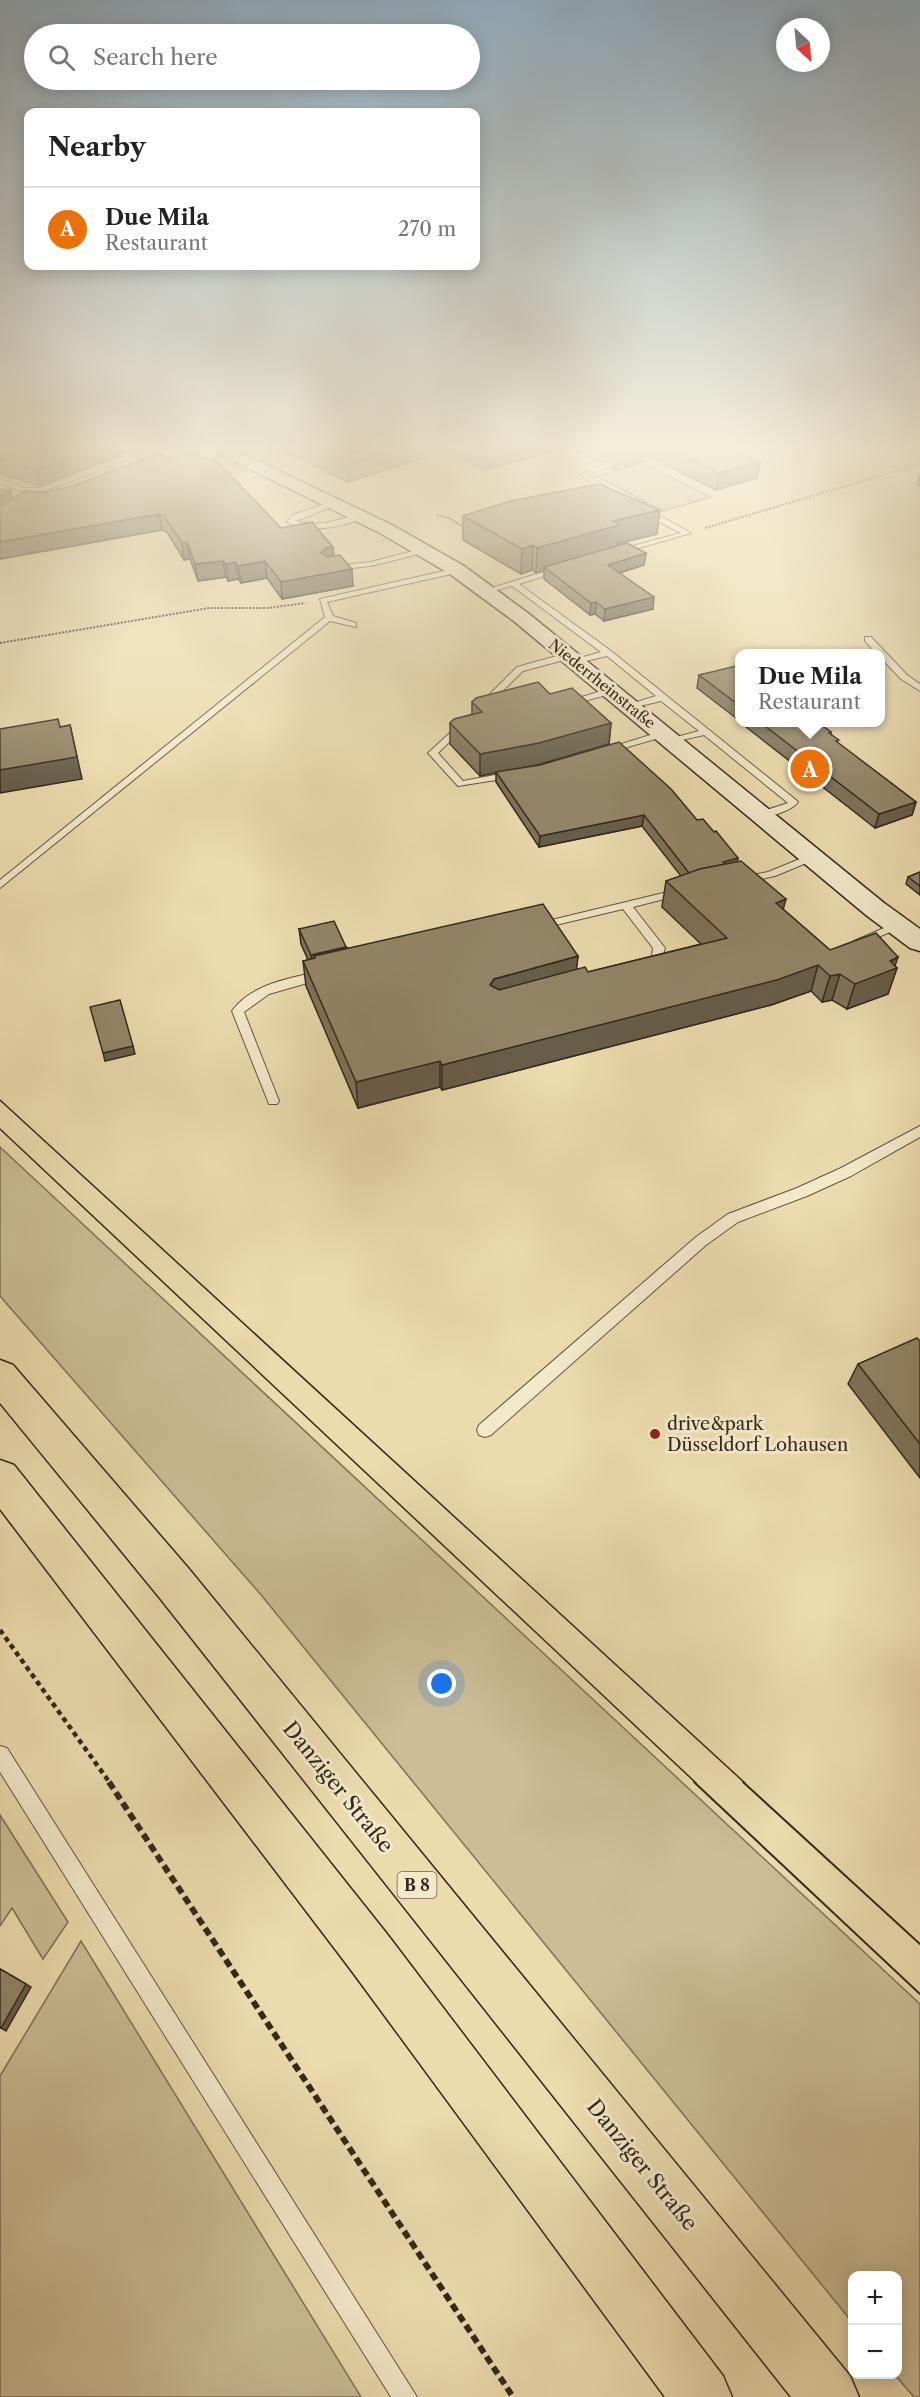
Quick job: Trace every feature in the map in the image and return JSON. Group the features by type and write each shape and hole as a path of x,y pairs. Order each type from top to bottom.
{"main road":[{"name":"Danziger Straße","path":"0,1376 182,1592 829,2397"},
{"path":"0,1478 369,1952 702,2397"}],"street":[{"name":"Niederrheinstraße","path":"445,563 486,591 528,613 572,659 610,691 812,857 920,942"}],"lane":[{"path":"328,569 375,563"},
{"path":"486,591 568,567"},
{"path":"329,618 323,601 457,570"},
{"path":"513,583 608,653 793,802 791,805 761,815"},
{"path":"528,613 547,608"},
{"path":"329,618 353,625"},
{"path":"0,885 329,618"},
{"path":"868,639 877,649"},
{"path":"528,772 461,784 433,753 520,669 608,653"},
{"path":"885,657 904,677 920,688"},
{"path":"559,705 610,691"},
{"path":"630,707 664,697"},
{"path":"595,754 706,732"},
{"path":"739,884 812,857"},
{"path":"528,928 689,890"},
{"path":"626,905 659,948 657,958 634,972"},
{"path":"847,947 898,926"},
{"path":"273,1101 238,1011 245,1002 292,981 338,971"},
{"path":"486,1430 701,1241 733,1218 802,1192 846,1172 920,1131"},
{"path":"0,1755 405,2397"}],"path":[{"path":"0,643 209,608 268,608 323,601"},
{"path":"0,1630 103,1773 513,2397"}],"shaded area":[{"path":"0,1147 920,2004 920,2397 914,2397 898,2379 902,2379 902,2271 848,2271 848,2317 262,1596 0,1296"},
{"path":"0,1815 68,1922 43,1959 12,1908 0,1926"},
{"path":"81,1941 361,2397 0,2397 0,2076"}],"building":[{"path":"236,563 255,563 238,566"},
{"path":"266,563 347,563 352,569 281,582"},
{"path":"558,563 615,563 608,565 654,597 605,609 596,602 591,603 544,567"},
{"path":"735,666 735,702 699,675"},
{"path":"538,682 550,694 572,688 611,723 539,743 480,754 450,723 454,719 482,712 472,702 476,698"},
{"path":"58,719 60,727 70,725 77,757 0,770 0,729"},
{"path":"766,727 824,727 839,740 836,741 916,802 879,814"},
{"path":"619,742 671,789 697,820 703,819 714,832 716,831 738,858 723,862 726,864 689,873 644,815 540,836 496,772 540,765"},
{"path":"741,861 786,899 776,903 830,950 876,933 898,957 890,961 897,968 855,984 840,974 830,976 818,965 777,980 442,1065 440,1061 356,1082 303,961 315,958 314,956 543,904 578,956 494,979 490,985 499,990 585,967 588,972 727,938 666,881 700,869"},
{"path":"920,872 920,886 908,877"},
{"path":"334,921 346,947 311,955 299,929"},
{"path":"120,1000 133,1046 103,1053 90,1007"},
{"path":"917,1338 920,1341 920,1444 858,1364"},
{"path":"0,1969 26,1984 1,2028 0,2028"}],"tram line":[{"path":"0,1100 745,1783"},
{"path":"0,1129 696,1783"},
{"path":"694,1782 920,1994"},
{"path":"743,1782 920,1944"}],"place":[{"name":"Due Mila","path":"810,769"},
{"name":"drive&park Düsseldorf Lohausen","path":"655,1434"}]}
